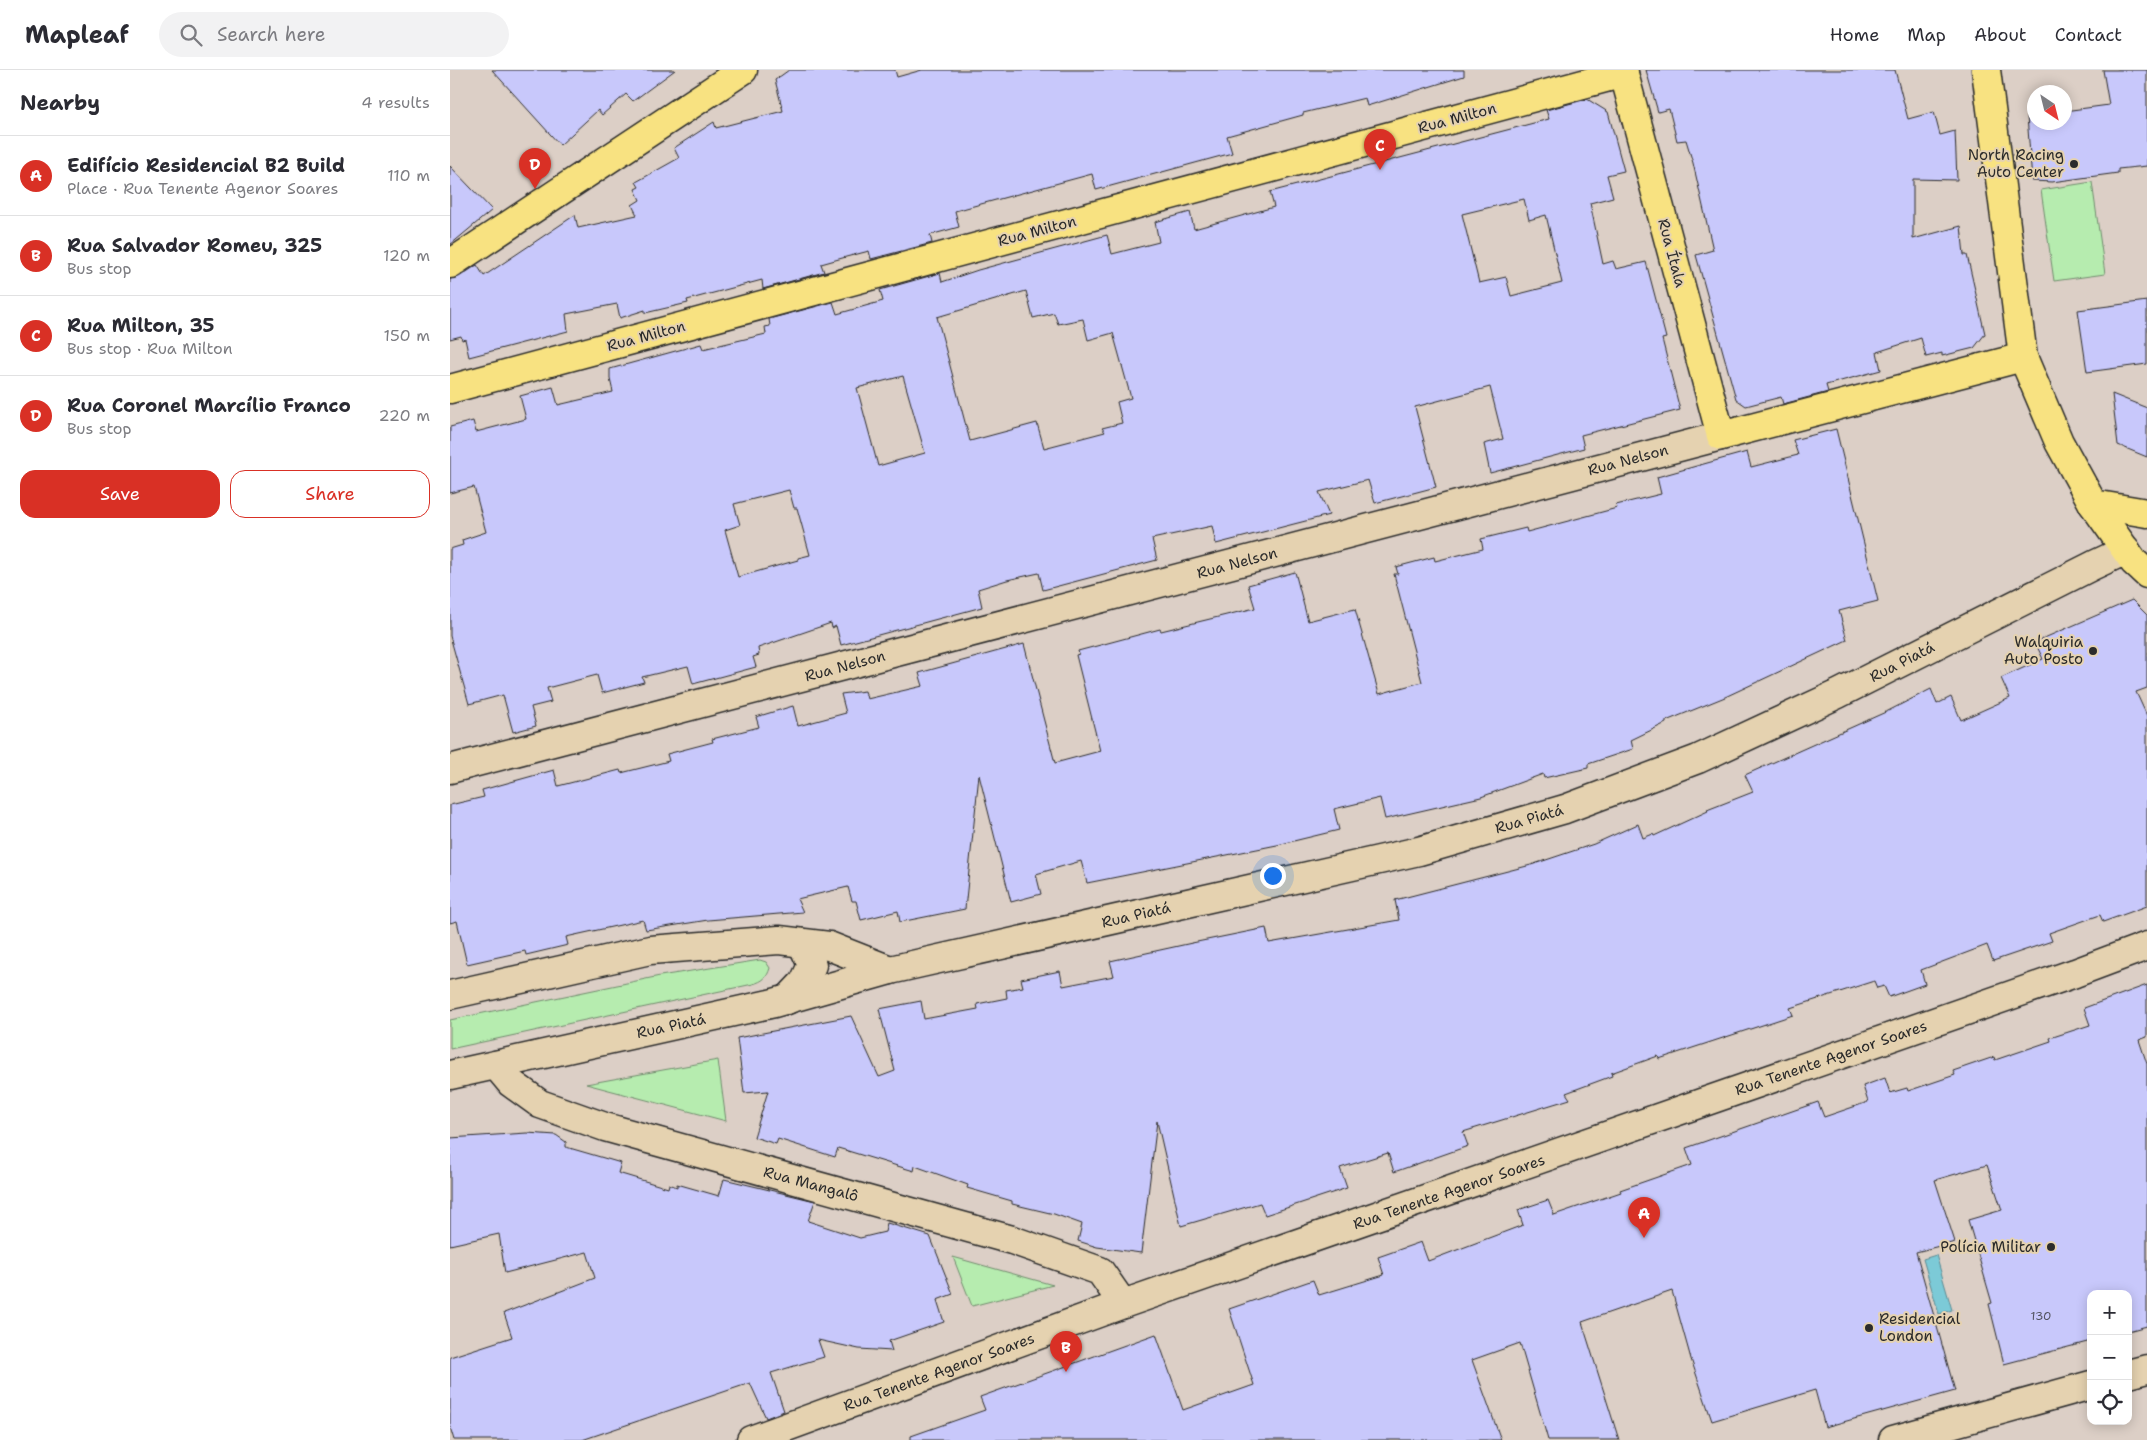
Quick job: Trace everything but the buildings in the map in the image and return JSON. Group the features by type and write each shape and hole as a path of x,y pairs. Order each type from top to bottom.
{"main road":[{"path":"450,264 743,70"},
{"path":"1986,70 2023,357 2059,442 2093,504 2134,562 2147,574"},
{"name":"Rua Milton","path":"450,389 1624,72"},
{"name":"Rua Ítala","path":"1624,72 1721,436"},
{"name":"Rua Nelson","path":"1721,436 2023,357"},
{"path":"2093,504 2147,513"}],"street":[{"name":"Rua Nelson","path":"450,769 1721,436"},
{"name":"Rua Piatá","path":"450,1074 787,1000 890,970 1419,851 1565,809 1698,760 1838,694 2126,550"},
{"path":"450,995 650,950 779,940 828,946 890,970"},
{"path":"787,1000 804,982 812,964 802,943"},
{"name":"Rua Tenente Agenor Soares","path":"758,1439 1123,1304 2075,973 2147,946"},
{"name":"Rua Mangalô","path":"496,1065 511,1083 540,1104 605,1127 1012,1240 1100,1271 1123,1304"},
{"path":"2132,1373 2147,1369"},
{"path":"1893,1440 2087,1386"}],"green space":[{"path":"2092,182 2105,274 2054,281 2041,190"},
{"path":"760,960 766,962 770,968 764,979 753,984 450,1049 450,1020 660,976"},
{"path":"718,1060 726,1121 586,1084"},
{"path":"953,1257 1053,1285 972,1306"}],"water":[{"path":"1936,1255 1952,1310 1939,1314 1923,1259"}],"place":[{"name":"North Racing Auto Center","path":"2074,164"},
{"name":"Rua Milton, 35","path":"1380,170"},
{"name":"Rua Coronel Marcílio Franco","path":"535,189"},
{"name":"Walquiria Auto Posto","path":"2093,651"},
{"name":"Edifício Residencial B2 Build","path":"1644,1238"},
{"name":"Polícia Militar","path":"2051,1247"},
{"name":"Residencial London","path":"1869,1328"},
{"name":"Rua Salvador Romeu, 325","path":"1066,1372"}]}
